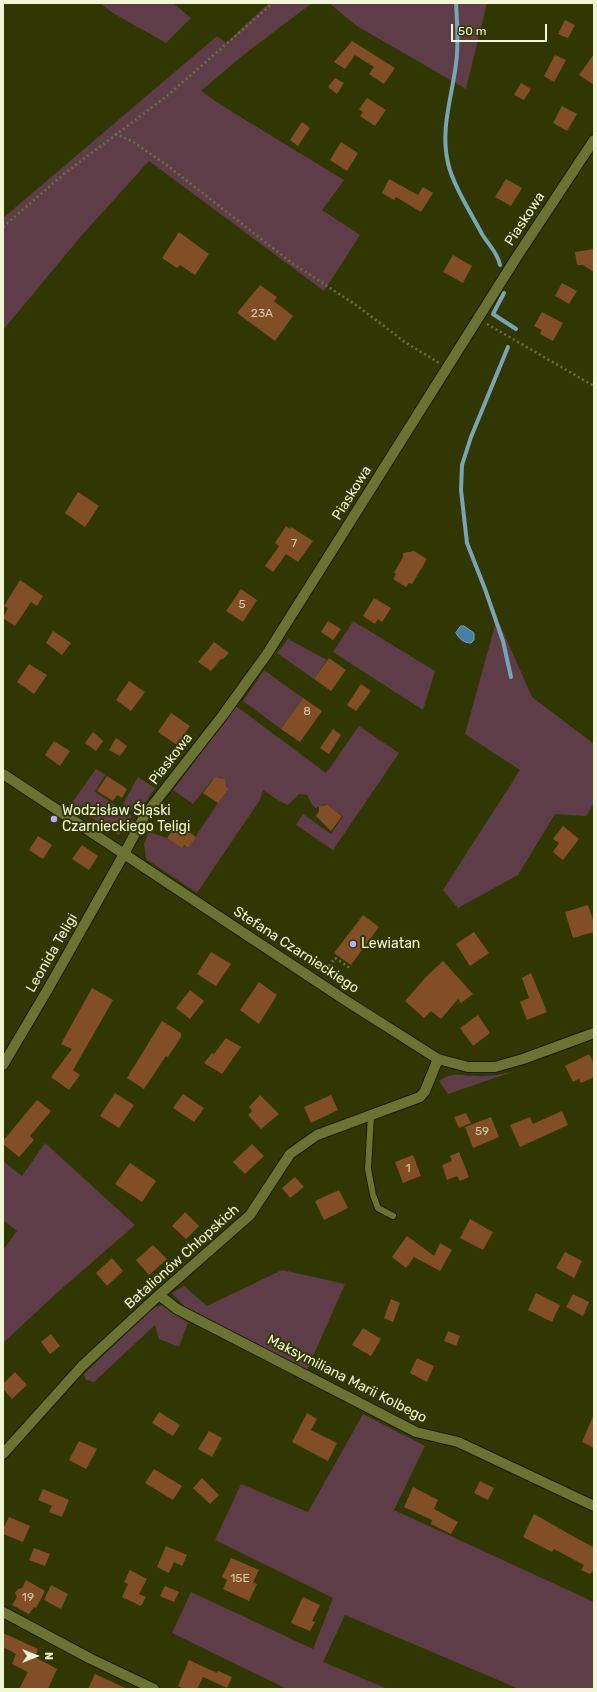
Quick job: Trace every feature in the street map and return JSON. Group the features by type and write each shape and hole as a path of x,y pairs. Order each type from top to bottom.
{"street":[{"name":"Piaskowa","path":"124,854 145,815 223,715 267,654 478,318 594,140"},
{"name":"Stefana Czarnieckiego","path":"3,774 348,1002 438,1059 468,1067 495,1067 523,1060 594,1033"},
{"name":"Leonida Teligi","path":"3,1065 48,989 124,854"},
{"name":"Batalionów Chłopskich","path":"3,1454 82,1366 159,1295 250,1215 290,1154 317,1135 420,1097 425,1091 438,1059"},
{"name":"Maksymiliana Marii Kolbego","path":"159,1295 177,1309 416,1432 458,1442 594,1506"},
{"path":"3,1612 91,1659 154,1689"}],"lane":[{"path":"370,1115 368,1169 373,1195 378,1208 393,1216"}],"path":[{"path":"3,227 64,173 167,96 273,3"},
{"path":"115,134 132,141 152,154 292,263 356,305 405,342 447,368"},
{"path":"478,318 594,386"},
{"path":"322,976 335,958 350,968"}],"shaded area":[{"path":"100,3 173,3 191,18 166,43 113,13"},
{"path":"269,3 312,3 242,56 201,91 221,105 344,180 322,210 360,235 324,291 149,161 82,235 3,330 3,218 217,36 226,43"},
{"path":"329,3 487,3 466,89 357,26"},
{"path":"497,618 532,697 594,744 594,803 586,816 555,814 518,875 458,908 443,890 520,770 465,734"},
{"path":"353,621 435,671 423,710 333,652"},
{"path":"288,639 327,660 314,679 277,653"},
{"path":"264,670 303,698 281,729 243,701"},
{"path":"236,706 326,773 359,726 399,753 333,850 296,825 303,814 331,834 343,816 325,804 316,808 312,805 307,795 299,794 288,805 263,790 260,800 197,893 146,859 144,843 149,832 167,838 188,848 227,789 224,786 225,779 219,777 216,781 213,779 193,804 173,790"},
{"path":"96,769 105,775 95,792 132,816 119,835 71,804"},
{"path":"138,777 155,788 138,814 123,804"},
{"path":"515,1071 448,1094 439,1081 453,1075 487,1076"},
{"path":"45,1143 135,1225 59,1291 3,1343 3,1250 17,1231 3,1220 3,1161 22,1176"},
{"path":"282,1270 345,1284 307,1370 185,1307 172,1293 184,1286 207,1306"},
{"path":"162,1305 188,1323 179,1347 159,1339 155,1325 94,1382 86,1380 84,1374 152,1308"},
{"path":"363,1414 425,1446 394,1510 594,1602 594,1689 519,1689 345,1615 323,1662 388,1689 287,1689 172,1633 191,1592 313,1649 333,1598 215,1540 241,1484 308,1512"}],"water":[{"path":"461,626 464,626 474,633 474,640 471,643 460,639 457,635 456,633"}],"building":[{"path":"565,20 575,25 568,38 558,34"},
{"path":"352,41 395,68 384,84 369,74 374,67 355,55 345,69 334,62"},
{"path":"594,54 594,85 579,75"},
{"path":"555,55 566,60 554,82 544,76"},
{"path":"335,78 344,83 337,94 328,87"},
{"path":"521,83 531,89 524,100 514,95"},
{"path":"367,98 386,110 375,126 360,116 363,112 359,109"},
{"path":"562,106 577,114 567,131 553,123"},
{"path":"302,122 310,128 298,146 290,140"},
{"path":"341,142 358,153 347,171 330,160"},
{"path":"389,179 418,195 423,187 433,193 421,212 396,197 394,200 382,193"},
{"path":"506,179 522,188 511,206 495,197"},
{"path":"179,232 209,254 195,275 180,265 177,268 162,258"},
{"path":"594,249 594,272 583,265 577,265 575,252"},
{"path":"453,255 472,266 463,283 443,272"},
{"path":"562,283 577,291 569,304 555,296"},
{"path":"260,285 277,297 274,301 293,316 275,341 237,313"},
{"path":"542,312 563,323 553,341 540,334 542,330 534,326"},
{"path":"78,492 99,506 85,527 65,513"},
{"path":"286,526 290,529 291,527 313,541 298,562 286,554 273,572 265,566 279,546 275,543"},
{"path":"414,551 427,559 412,584 409,583 406,587 393,579 396,574 394,573 403,557 403,553"},
{"path":"20,580 43,596 37,606 31,602 15,626 3,618 8,608 4,606"},
{"path":"241,589 257,600 243,622 226,611"},
{"path":"374,598 391,608 382,622 378,619 375,624 363,616"},
{"path":"328,621 341,629 333,640 321,632"},
{"path":"53,631 71,643 62,655 46,643"},
{"path":"214,642 229,653 221,659 211,671 198,662"},
{"path":"329,658 346,670 331,691 314,679"},
{"path":"29,664 47,675 34,694 17,682"},
{"path":"129,681 145,692 131,711 116,700"},
{"path":"361,684 371,691 356,711 347,705"},
{"path":"303,698 322,711 300,742 281,729"},
{"path":"171,713 190,726 177,745 158,732"},
{"path":"333,729 341,735 329,754 320,748"},
{"path":"93,732 103,741 96,751 85,743"},
{"path":"116,738 127,746 120,756 109,750"},
{"path":"54,741 70,751 60,766 45,755"},
{"path":"107,776 127,789 122,798 117,795 113,801 97,791"},
{"path":"215,777 225,779 226,787 228,789 218,803 203,793"},
{"path":"327,805 342,816 331,831 316,816 319,811 319,806"},
{"path":"177,824 196,837 188,848 184,845 182,848 167,838"},
{"path":"563,826 579,839 563,860 553,852 559,843 553,839"},
{"path":"38,836 52,845 43,859 29,850"},
{"path":"82,845 98,856 89,870 72,859"},
{"path":"588,905 594,923 594,932 573,938 565,912"},
{"path":"363,915 379,927 351,965 334,953"},
{"path":"474,932 489,953 470,966 456,944"},
{"path":"211,952 231,964 216,986 197,974"},
{"path":"443,961 473,994 461,1003 458,999 441,1019 431,1011 424,1018 405,1001 426,977"},
{"path":"531,973 547,1012 527,1020 520,1002 529,998 522,978"},
{"path":"259,982 277,995 259,1024 240,1010"},
{"path":"92,988 113,1000 73,1070 80,1075 69,1090 51,1077 72,1049 61,1044"},
{"path":"190,990 204,1001 190,1019 176,1008"},
{"path":"478,1015 490,1033 473,1046 460,1028"},
{"path":"162,1021 181,1033 181,1037 168,1057 166,1056 144,1089 127,1078"},
{"path":"226,1038 241,1047 222,1074 204,1063 212,1053 214,1054"},
{"path":"589,1054 594,1064 594,1077 581,1083 579,1079 573,1082 565,1066"},
{"path":"115,1093 134,1105 119,1128 100,1116"},
{"path":"183,1094 204,1108 194,1122 173,1108"},
{"path":"260,1095 279,1114 261,1129 248,1115 252,1111 249,1107"},
{"path":"331,1095 338,1110 311,1123 304,1107"},
{"path":"37,1100 51,1111 30,1136 34,1140 19,1157 3,1144 3,1141"},
{"path":"562,1111 568,1125 520,1147 510,1125 530,1117 533,1124"},
{"path":"466,1113 471,1123 459,1128 454,1117"},
{"path":"491,1117 499,1137 473,1148 465,1127"},
{"path":"252,1144 264,1156 245,1174 233,1162"},
{"path":"459,1152 469,1177 460,1181 457,1176 447,1180 442,1165 452,1161 450,1156"},
{"path":"413,1155 421,1176 403,1183 395,1162"},
{"path":"130,1163 156,1181 142,1202 115,1184"},
{"path":"295,1177 304,1187 290,1198 282,1188"},
{"path":"339,1190 348,1208 324,1220 315,1201"},
{"path":"185,1212 199,1226 186,1239 172,1226"},
{"path":"470,1219 493,1232 483,1250 460,1238"},
{"path":"407,1236 434,1256 440,1243 452,1250 440,1271 414,1257 406,1268 392,1257"},
{"path":"153,1245 167,1259 149,1275 136,1260"},
{"path":"565,1252 582,1261 574,1278 556,1268"},
{"path":"112,1258 123,1271 107,1286 96,1273"},
{"path":"536,1293 560,1305 552,1322 528,1310"},
{"path":"573,1294 589,1302 583,1316 566,1307"},
{"path":"391,1299 400,1303 393,1322 384,1318"},
{"path":"363,1328 381,1339 371,1356 352,1345"},
{"path":"448,1331 460,1336 456,1346 444,1341"},
{"path":"51,1334 60,1346 50,1354 41,1342"},
{"path":"417,1358 434,1366 427,1382 410,1373"},
{"path":"15,1372 27,1385 12,1399 3,1389 3,1384"},
{"path":"159,1412 180,1425 173,1436 152,1423"},
{"path":"307,1413 317,1419 311,1430 337,1443 328,1461 292,1442"},
{"path":"594,1414 594,1448 582,1442"},
{"path":"209,1431 222,1438 212,1457 198,1449"},
{"path":"79,1441 97,1449 86,1469 69,1460"},
{"path":"154,1469 182,1486 173,1500 145,1483"},
{"path":"202,1478 219,1495 210,1504 193,1488"},
{"path":"480,1481 494,1488 488,1500 474,1493"},
{"path":"413,1487 438,1500 434,1509 458,1522 451,1534 431,1524 432,1520 404,1507"},
{"path":"43,1489 69,1500 62,1517 49,1512 52,1506 38,1500"},
{"path":"534,1514 593,1547 594,1545 594,1570 590,1574 581,1570 584,1565 554,1549 552,1552 523,1537"},
{"path":"9,1517 30,1526 23,1542 3,1534 3,1529"},
{"path":"166,1546 187,1555 182,1566 174,1562 169,1573 157,1567"},
{"path":"34,1548 50,1554 45,1566 29,1560"},
{"path":"231,1558 259,1570 253,1582 257,1584 249,1601 223,1589 227,1580 222,1577"},
{"path":"130,1570 147,1579 139,1594 146,1597 141,1606 122,1597 128,1584 124,1582"},
{"path":"26,1580 45,1591 36,1608 34,1607 29,1614 12,1605 17,1597 15,1593 18,1589 22,1588"},
{"path":"51,1585 68,1594 61,1609 44,1600"},
{"path":"165,1586 179,1592 174,1602 160,1596"},
{"path":"303,1597 320,1605 312,1621 315,1622 310,1631 291,1623"},
{"path":"3,1633 38,1649 35,1657 57,1669 48,1689 19,1689 28,1672 12,1664 16,1654 3,1647"},
{"path":"189,1660 217,1673 218,1671 232,1677 227,1688 203,1677 197,1689 185,1689 178,1686"},
{"path":"95,1674 127,1689 88,1689"}],"waterway":[{"path":"456,3 458,33 457,56 445,138 448,163 450,171 463,199 482,234 495,253 500,265"},
{"path":"504,293 493,314 516,329"},
{"path":"508,347 471,437 462,465 461,490 467,543 503,641 511,677"}],"place":[{"name":"Wodzisław Śląski Czarnieckiego Teligi","path":"54,819"},
{"name":"Lewiatan","path":"353,944"}]}
